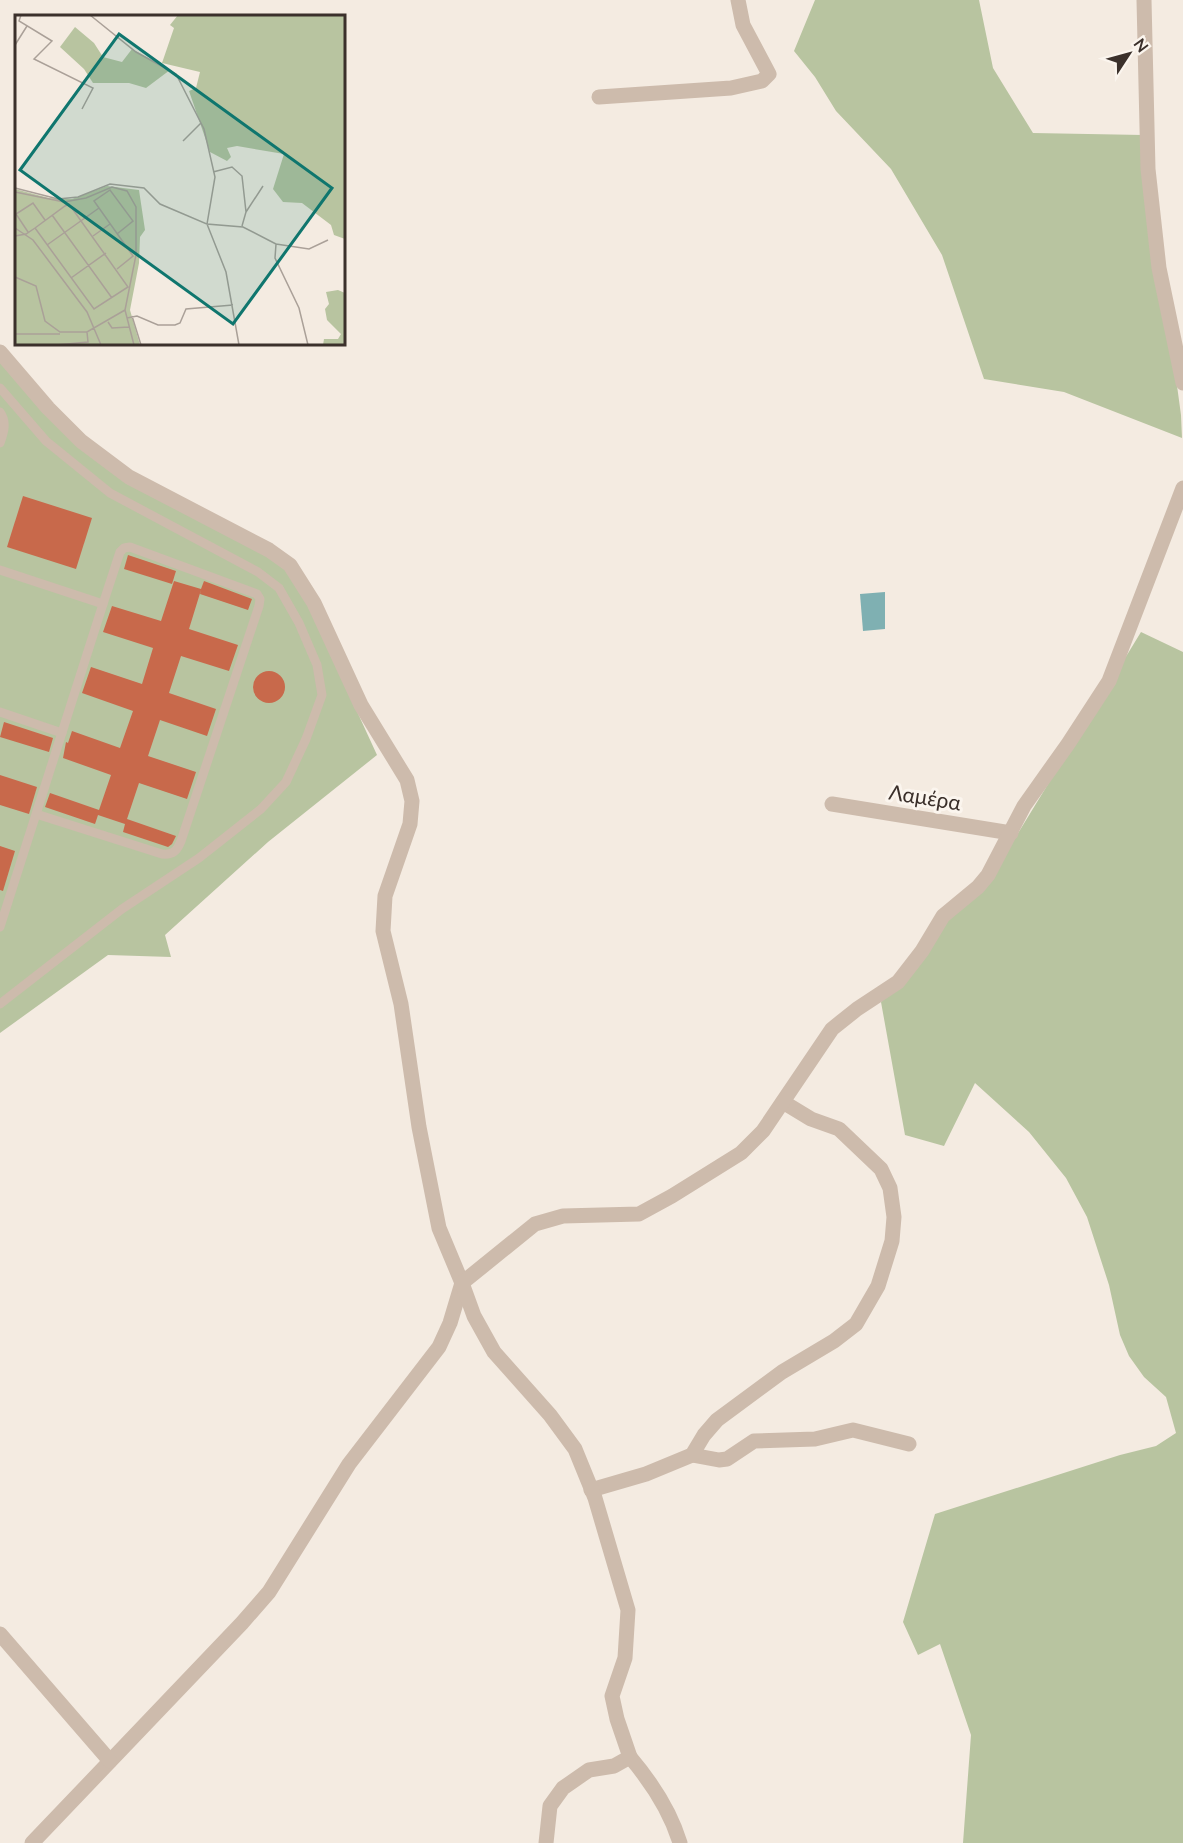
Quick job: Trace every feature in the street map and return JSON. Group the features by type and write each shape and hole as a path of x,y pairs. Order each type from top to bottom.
{"street":[{"path":"599,96 731,88 762,81 769,74 743,25 738,0"},
{"path":"1144,0 1148,169 1159,268 1183,383"},
{"path":"0,352 48,408 89,447 129,477 269,550 290,565 314,603 361,705 407,780 411,801 411,824 385,896 383,931 401,1004 419,1127 439,1228 474,1316 494,1352 550,1415 575,1449 591,1490 628,1610 625,1658 612,1696 617,1719 630,1757 653,1785 674,1824 680,1843"},
{"path":"32,1843 269,1592 348,1464 439,1347 450,1323 462,1283 535,1224 563,1216 639,1214 741,1153 764,1131 832,1029 856,1009 898,982 922,951 943,916 988,876 1024,806 1109,681 1183,488"},
{"name":"Λαμέρα","path":"832,804 1011,833"},
{"path":"692,1455 704,1435 717,1420 782,1372 834,1341 856,1324 878,1286 892,1241 894,1217 890,1188 880,1169 839,1129 811,1119 783,1102"},
{"path":"591,1490 646,1474 692,1455 719,1460 727,1459 754,1441 815,1439 853,1430 909,1444"},
{"path":"0,1634 110,1761"},
{"path":"546,1843 550,1806 563,1788 590,1770 614,1766 630,1757"}],"lane":[{"path":"0,388 46,441 110,493 258,572 279,588 299,623 317,665 322,695 306,739 286,782 261,809 199,858 122,909 0,1004"},
{"path":"0,412 4,418 4,430 0,443"},
{"path":"0,927 62,732 120,552 130,547 257,594 260,599 181,841 174,852 170,855 162,854 36,814"},
{"path":"0,570 103,604"},
{"path":"0,712 62,732"}],"green space":[{"path":"815,0 979,0 993,68 1033,133 1143,135 1181,415 1182,438 1064,392 984,379 942,255 891,169 836,111 815,77 794,51"},
{"path":"0,357 78,445 267,555 286,569 299,585 377,755 268,842 165,935 171,957 108,955 0,1033"},
{"path":"1141,632 1183,652 1183,1843 963,1843 971,1735 940,1644 918,1655 903,1622 935,1514 1120,1455 1156,1446 1176,1433 1166,1397 1144,1377 1129,1356 1120,1335 1109,1285 1087,1217 1066,1178 1029,1132 975,1083 944,1146 905,1135 881,1002 937,931 1001,861"}],"water":[{"path":"885,592 885,629 863,631 860,594"}],"building":[{"path":"23,496 92,518 76,569 7,547"},
{"path":"128,555 176,571 172,584 124,569"},
{"path":"174,581 201,589 204,581 252,599 248,610 200,594 201,590 189,629 238,645 229,671 181,656 169,693 216,709 207,736 160,720 148,756 196,772 187,799 139,783 127,819 176,836 168,847 123,832 125,824 98,815 95,824 45,807 50,793 99,810 111,775 63,758 66,742 68,743 72,731 120,748 133,711 82,693 91,667 142,684 153,648 103,632 112,606 161,621"},
{"path":"269,671 280,676 285,687 280,698 269,703 258,698 253,687 258,676"},
{"path":"4,722 53,738 49,752 0,737"},
{"path":"0,775 37,787 29,814 0,805"},
{"path":"0,846 15,851 3,891 0,890"}]}
